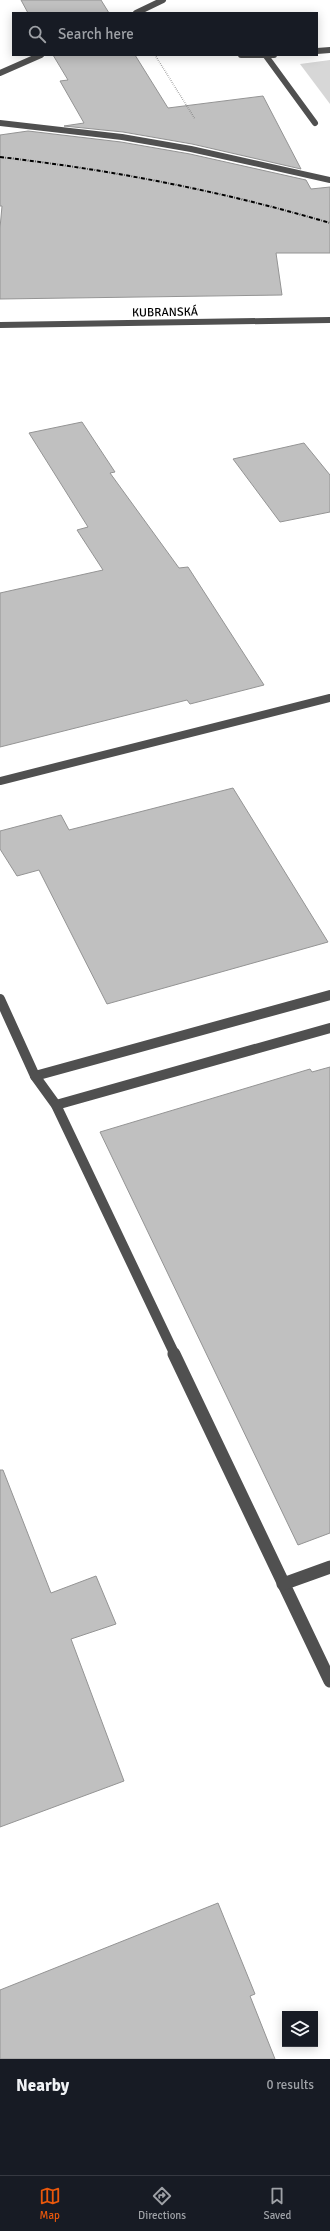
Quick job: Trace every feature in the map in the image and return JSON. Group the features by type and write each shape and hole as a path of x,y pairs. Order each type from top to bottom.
{"street":[{"path":"138,12 163,0"},
{"path":"318,51 330,50"},
{"path":"0,73 39,56"},
{"path":"266,56 315,123"},
{"path":"0,123 122,137 191,149 330,180"},
{"name":"KUBRANSKÁ","path":"0,325 330,320"},
{"path":"0,781 330,698"},
{"path":"35,1076 330,995"},
{"path":"0,999 35,1076 56,1106 330,1681"},
{"path":"56,1106 330,1028"},
{"path":"283,1584 330,1567"}],"path":[{"path":"156,56 202,131 191,149"}],"shaded area":[{"path":"330,60 330,104 300,64"}],"building":[{"path":"21,0 101,0 108,12 27,12"},
{"path":"54,56 136,56 168,108 263,96 301,169 192,144 123,132 64,126 84,123 60,81 68,80"},
{"path":"28,131 121,142 190,154 306,180 311,189 330,187 330,253 276,253 282,295 0,299 0,228 2,206 0,206 0,135"},
{"path":"82,422 115,472 110,473 179,568 188,567 264,685 190,704 187,700 0,747 0,593 103,570 77,530 88,527 29,433"},
{"path":"304,443 330,475 330,512 280,522 233,459"},
{"path":"233,788 328,942 107,1004 39,870 17,876 0,849 0,831 61,815 69,830"},
{"path":"330,1067 330,1533 298,1545 100,1132 310,1069 312,1072"},
{"path":"0,1470 3,1470 51,1593 96,1576 116,1624 71,1639 124,1781 0,1827"},
{"path":"218,1903 255,1994 250,1996 275,2059 0,2059 0,1990"}],"railway":[{"path":"0,157 84,168 208,191 330,223"}]}
